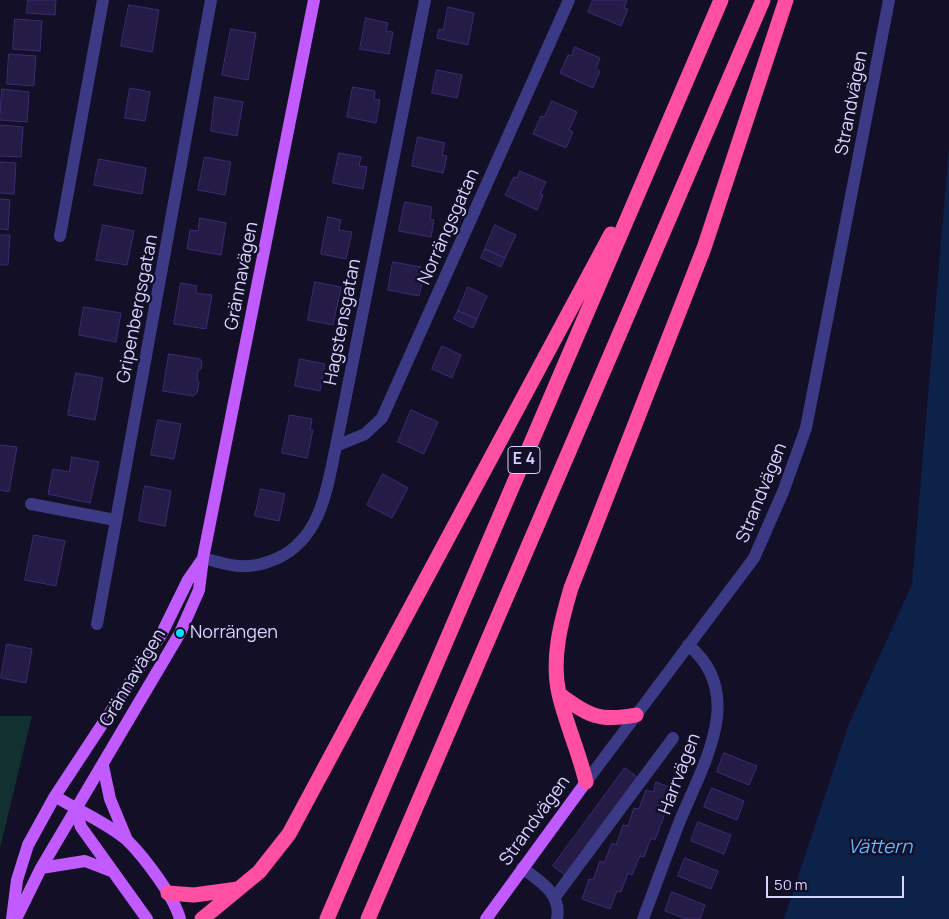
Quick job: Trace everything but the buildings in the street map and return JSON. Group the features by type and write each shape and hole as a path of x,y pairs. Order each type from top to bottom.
{"highway":[{"name":"E 4","path":"327,919 722,0"},
{"name":"E 4","path":"368,919 763,0"},
{"path":"586,782 559,694 557,661 560,626 571,588 704,248 786,0"},
{"path":"202,919 259,872 289,834 657,149"},
{"path":"559,694 586,714 600,718 620,718 636,715"},
{"path":"168,893 194,895 238,889"}],"main road":[{"name":"Grännavägen","path":"16,919 41,868 184,626 199,590 203,558 314,0"},
{"name":"Grännavägen","path":"12,919 17,880 28,845 55,796 161,635 188,580 203,558"},
{"path":"103,766 110,799 127,840 168,893 180,919"},
{"name":"Strandvägen","path":"486,919 586,782"},
{"path":"55,796 127,840"},
{"path":"75,809 81,827 111,871 130,892 147,919"},
{"path":"41,868 85,861 111,871"}],"street":[{"path":"60,236 103,0"},
{"name":"Gripenbergsgatan","path":"97,624 164,266 211,0"},
{"name":"Hagstensgatan","path":"203,558 241,566 263,565 285,555 302,542 316,521 324,497 336,446 425,0"},
{"name":"Norrängsgatan","path":"336,446 365,434 382,418 569,0"},
{"name":"Strandvägen","path":"586,782 754,558 783,492 806,428 889,0"},
{"path":"31,504 115,520"},
{"name":"Harrvägen","path":"643,919 715,733 718,698 715,681 705,660 688,645"},
{"path":"555,897 673,738"},
{"path":"522,868 555,897 558,908 556,919"}],"green space":[{"path":"0,716 32,716 0,848"}],"water":[{"name":"Vättern","path":"949,148 949,919 784,919 848,726 912,584"}],"place":[{"name":"Norrängen","path":"180,633"}]}
